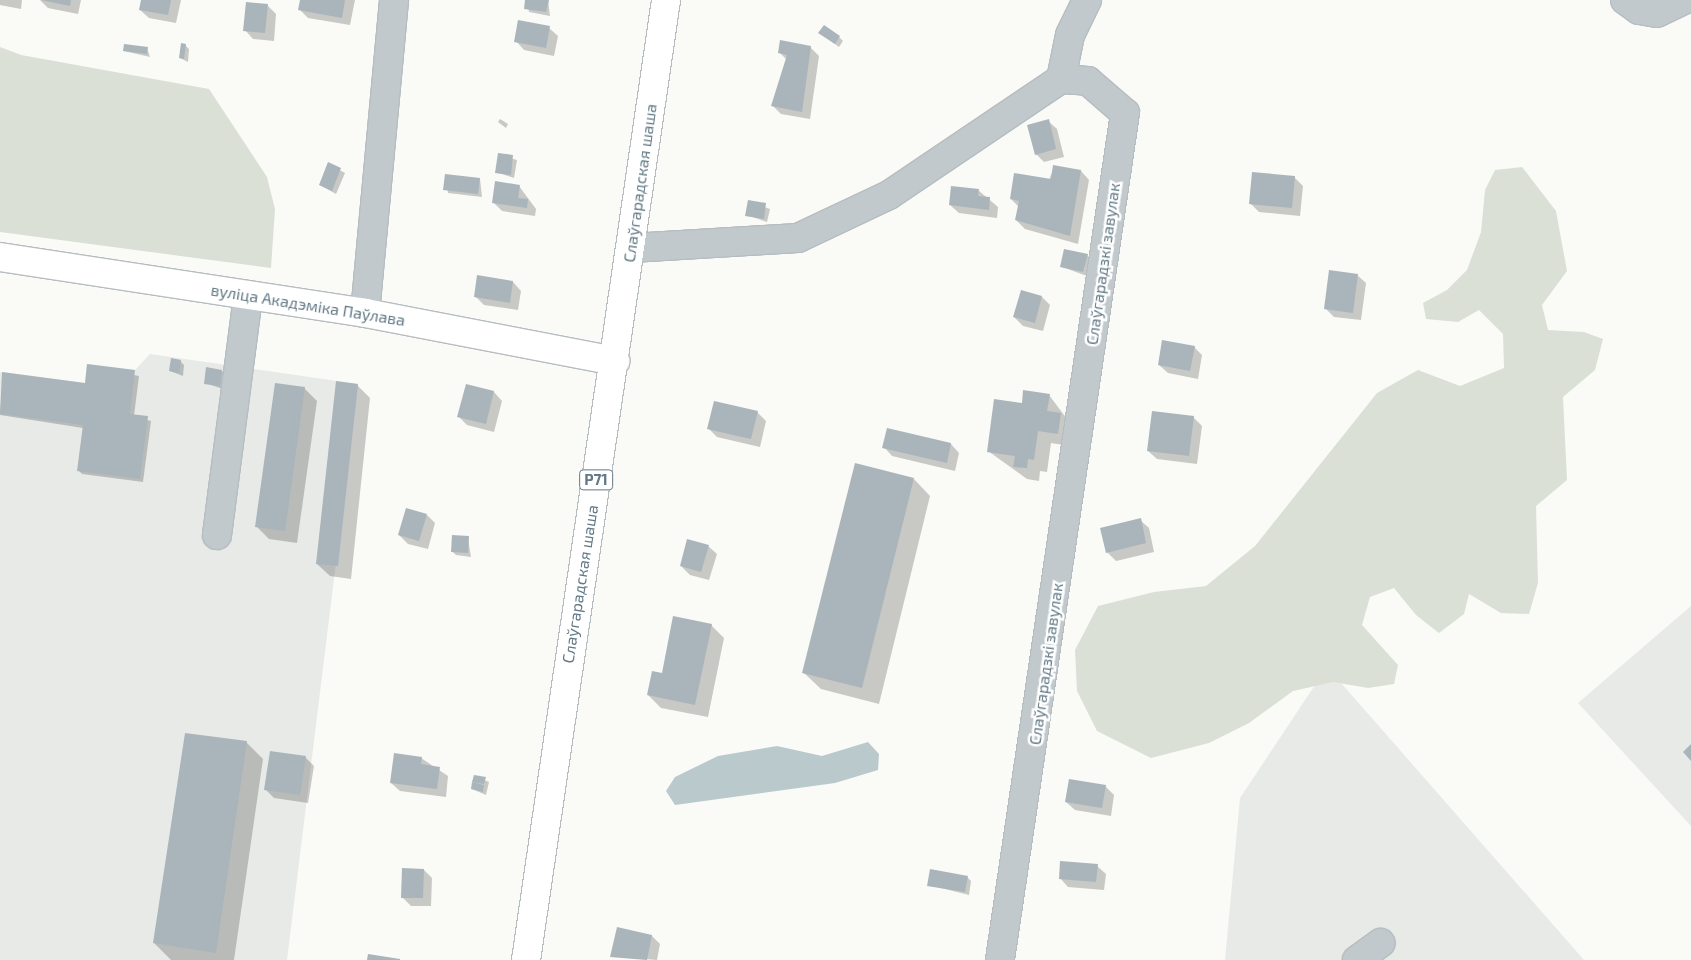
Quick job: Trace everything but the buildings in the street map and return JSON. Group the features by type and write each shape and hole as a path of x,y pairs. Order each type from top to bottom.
{"main road":[{"name":"Слаўгарадская шаша","path":"526,960 615,361 666,0"},
{"name":"вуліца Акадэміка Паўлава","path":"0,257 365,313 615,361"}],"street":[{"path":"365,313 394,0"},
{"path":"631,248 798,238 888,195 1062,79 1070,35 1087,0"},
{"path":"1625,0 1639,10 1657,13 1684,0"},
{"name":"Слаўгарадзкі завулак","path":"1000,960 1125,113 1088,81 1062,79"},
{"path":"216,535 248,295"},
{"path":"1357,960 1380,943"}],"shaded area":[{"path":"0,47 21,55 209,89 267,177 275,209 271,268 0,232"},
{"path":"1522,167 1556,211 1567,271 1542,305 1548,330 1584,332 1603,339 1595,370 1563,397 1567,480 1536,506 1538,583 1529,614 1501,613 1469,594 1464,614 1439,633 1416,615 1394,588 1370,597 1362,625 1398,665 1394,684 1368,688 1333,682 1293,691 1249,723 1209,743 1151,758 1097,731 1077,691 1075,650 1098,606 1154,592 1206,586 1255,546 1377,393 1418,370 1460,386 1504,368 1503,334 1479,310 1458,322 1426,319 1423,303 1447,290 1467,270 1481,232 1485,190 1495,170"},
{"path":"150,354 358,384 287,960 0,960 0,372 85,383 87,364 135,370"},
{"path":"1691,606 1691,826 1578,703"},
{"path":"1327,667 1584,960 1225,960 1240,798"},
{"path":"868,742 879,754 878,770 835,783 675,805 666,791 675,777 718,756 777,746 822,756"}]}
